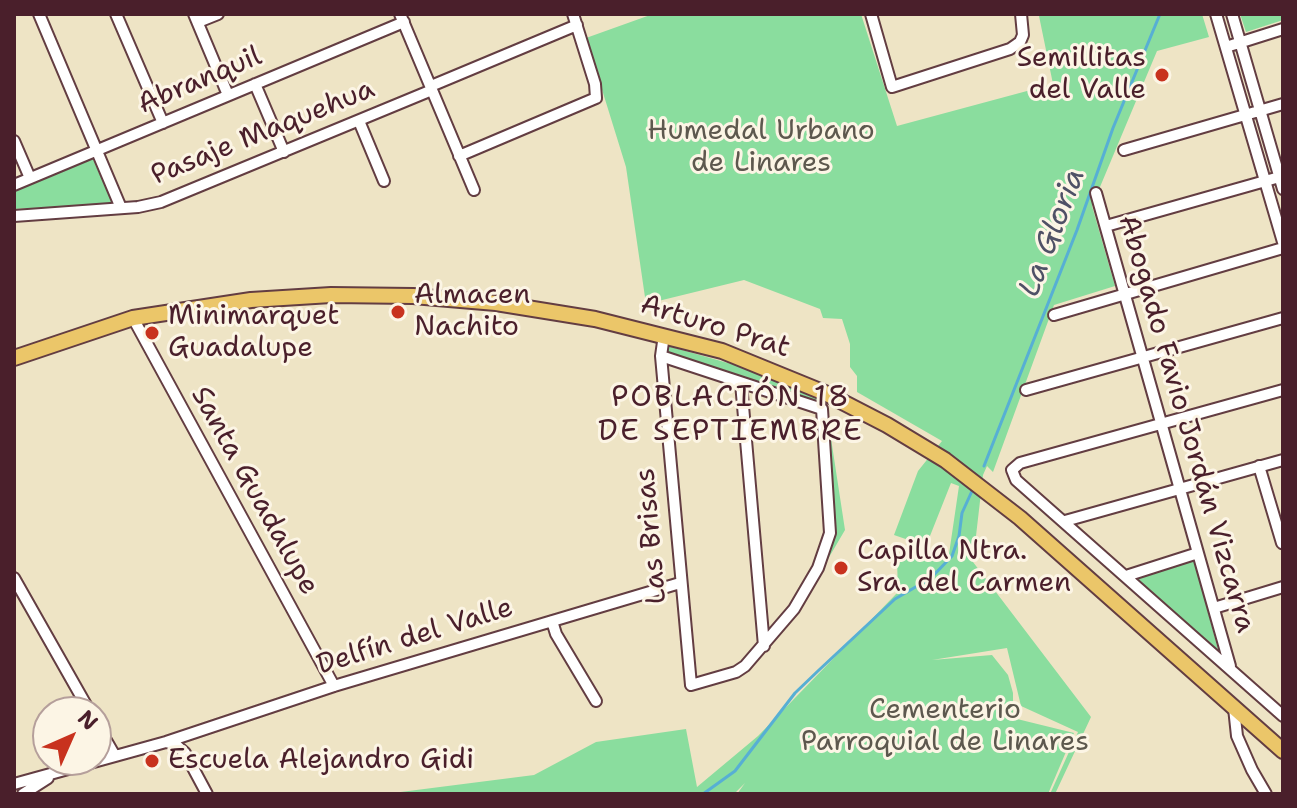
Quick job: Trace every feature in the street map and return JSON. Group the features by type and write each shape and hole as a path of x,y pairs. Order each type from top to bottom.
{"main road":[{"name":"Arturo Prat","path":"14,358 133,318 291,296 413,296 537,309 664,335 722,351 784,375 868,414 945,460 1020,518 1282,748"}],"street":[{"path":"39,14 121,208"},
{"path":"116,14 163,123"},
{"path":"218,14 196,18 228,95"},
{"path":"871,14 892,87 1010,49 1020,42 1023,35 1021,14"},
{"path":"1054,315 1283,245 1216,14"},
{"path":"1232,14 1283,189"},
{"path":"405,17 474,190"},
{"name":"Abranquil","path":"14,185 405,17"},
{"path":"459,156 596,98 595,84 575,19"},
{"name":"Pasaje Maquehua","path":"14,216 149,205 172,199 359,121 575,19"},
{"path":"1226,47 1283,29"},
{"path":"255,84 284,152"},
{"path":"1124,150 1283,104"},
{"path":"359,121 384,181"},
{"path":"14,141 30,178"},
{"path":"1106,226 1281,176"},
{"name":"Abogado Favio Jordán Vizcarra","path":"1096,193 1231,668"},
{"name":"Santa Guadalupe","path":"133,318 334,686"},
{"path":"1026,390 1283,318"},
{"name":"Las Brisas","path":"664,335 661,356 691,685 736,672 764,646"},
{"name":"Arturo Prat","path":"661,356 822,409 830,533 811,584 764,646"},
{"path":"741,383 764,646"},
{"path":"1283,390 1020,463 1012,470 1016,480 1283,716"},
{"path":"1065,521 1283,460"},
{"path":"1259,466 1282,543"},
{"path":"1126,576 1198,553"},
{"path":"14,578 81,696"},
{"name":"Delfín del Valle","path":"112,757 334,686 680,583"},
{"path":"1214,608 1281,587 1283,601"},
{"path":"552,621 556,634 596,701"},
{"path":"1234,708 1237,736 1266,794"},
{"path":"166,742 175,744 185,753 207,794"},
{"path":"112,751 115,756"},
{"name":"Delfín del Valle","path":"14,784 43,776"},
{"path":"23,794 52,776"}],"green space":[{"name":"Humedal Urbano de Linares","path":"653,14 861,14 897,126 1053,84 1039,16 1202,14 1209,37 1157,51 1092,206 1115,286 1054,305 993,472 987,466 983,475 973,562 1091,717 1055,794 1050,794 1078,732 1021,706 1007,648 932,660 992,655 1008,675 1013,693 1013,718 1074,733 1048,794 737,794 745,783 734,794 385,794 534,775 596,742 686,729 697,787 758,736 898,592 897,560 949,554 959,486 951,483 926,546 894,535 918,471 942,441 857,392 857,376 850,367 850,344 842,319 823,318 820,309 744,280 646,304 626,167 586,38"},
{"path":"1240,14 1283,14 1283,20 1246,32"},
{"path":"91,155 113,204 14,209 14,187"},
{"path":"668,346 756,371 820,399 818,403 667,353"},
{"path":"828,419 845,530 808,593 833,531"},
{"path":"1194,560 1220,657 1133,580"}],"waterway":[{"name":"La Gloria","path":"984,466 1077,230 1113,128 1160,14"},
{"path":"703,794 735,771 795,693 819,670 895,599 931,578 952,556 962,513 972,491"}],"place":[{"name":"Semillitas del Valle","path":"1162,75"},
{"name":"Almacen Nachito","path":"398,312"},
{"name":"Minimarquet Guadalupe","path":"152,333"},
{"name":"Capilla Ntra. Sra. del Carmen","path":"841,568"},
{"name":"Escuela Alejandro Gidi","path":"152,761"}],"district":[{"name":"POBLACIÓN 18 DE SEPTIEMBRE","path":"731,415"}],"park label":[{"name":"Cementerio Parroquial de Linares","path":"945,727"}]}
